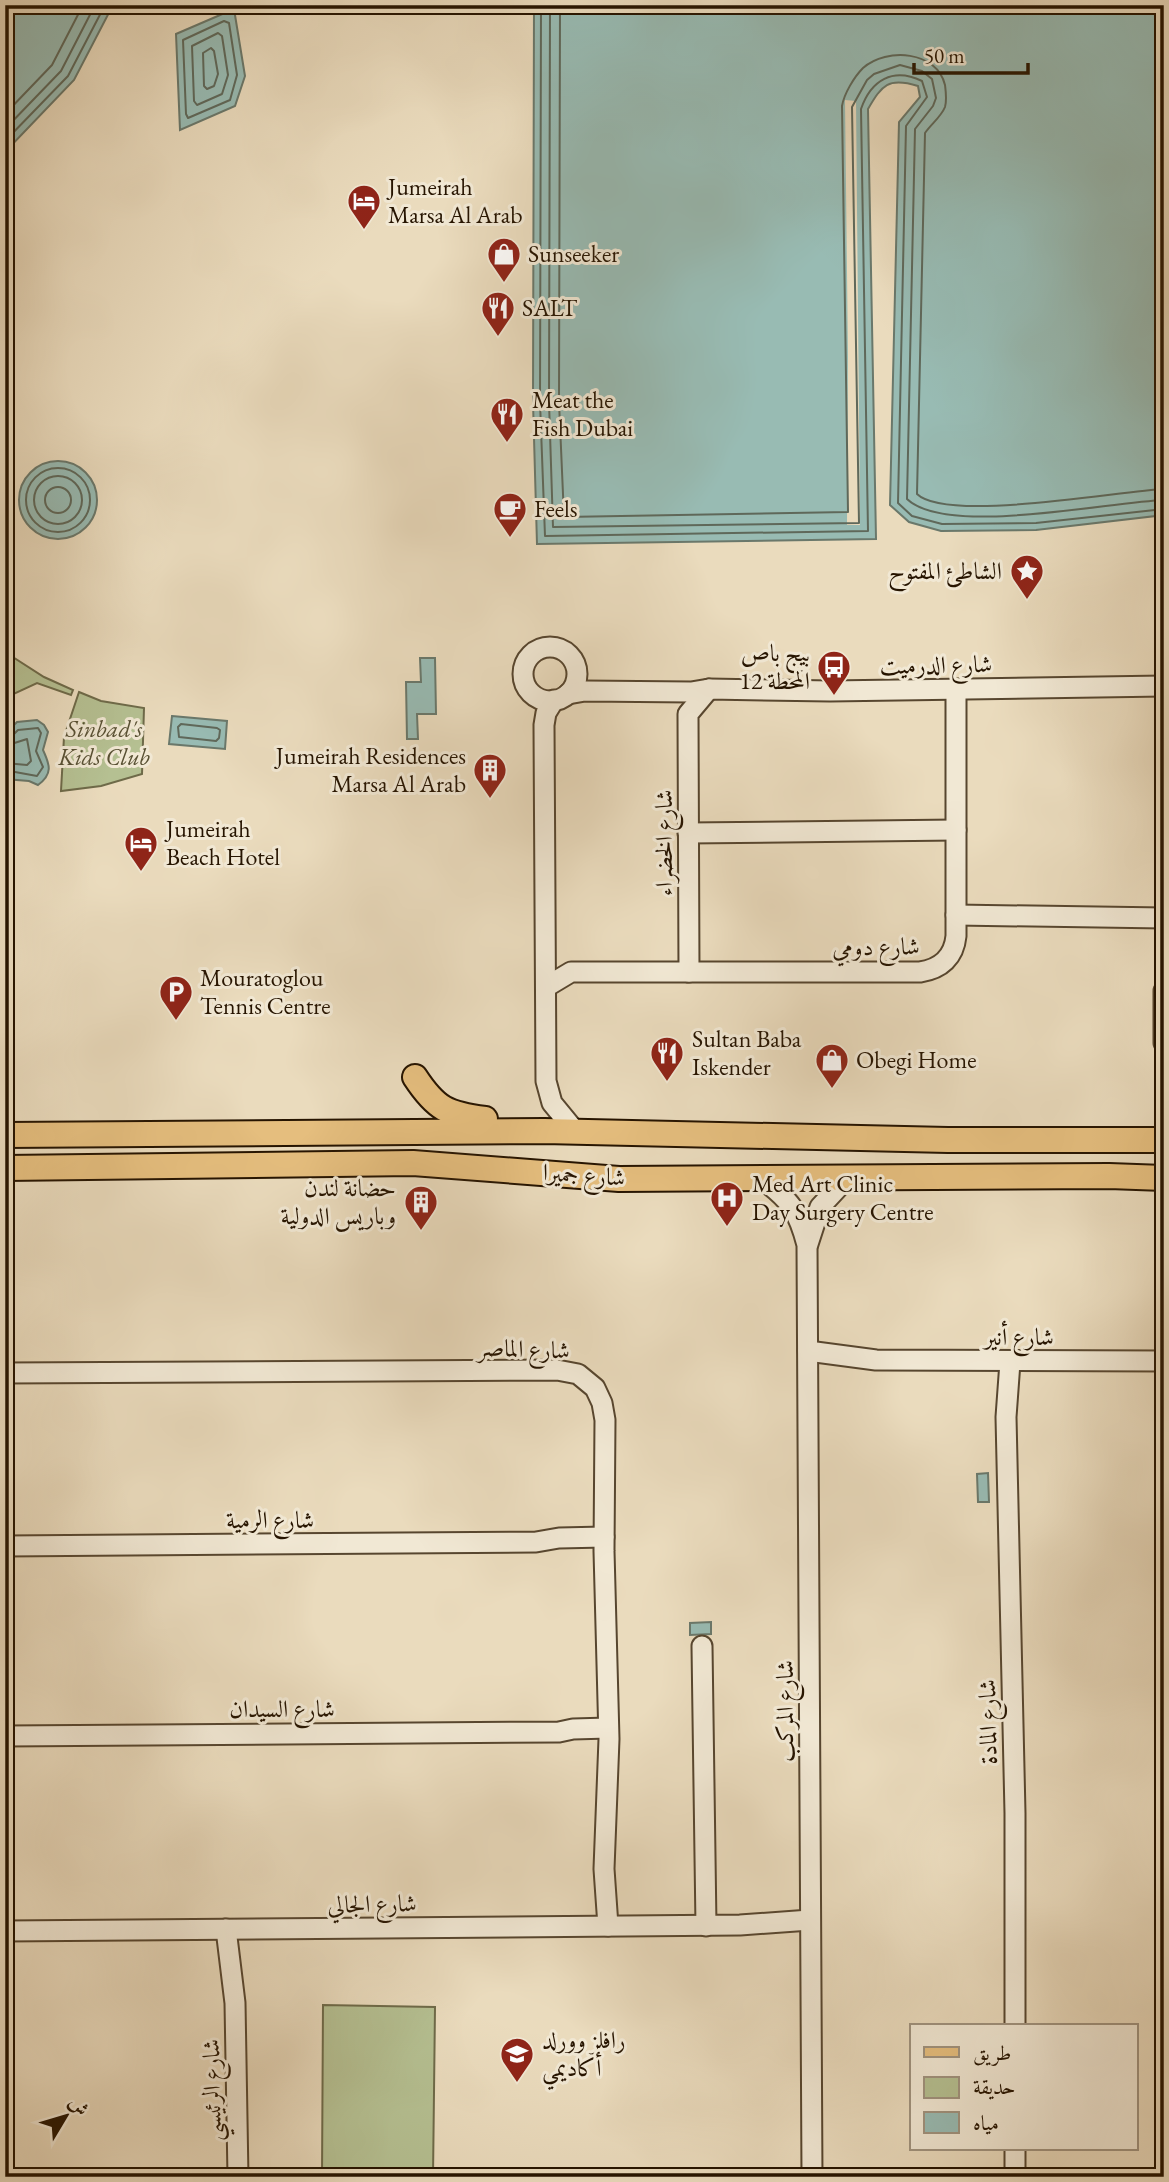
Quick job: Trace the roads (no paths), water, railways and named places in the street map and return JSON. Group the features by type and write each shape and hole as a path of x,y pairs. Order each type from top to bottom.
{"main road":[{"path":"415,1077 436,1105 452,1114 523,1122 544,1130"},
{"path":"101,1114 123,1134"},
{"name":"شارع جميرا","path":"5,1135 544,1130 948,1140 1164,1140"},
{"path":"450,1165 451,1154 460,1146 516,1144 530,1140 544,1130"},
{"path":"321,1163 349,1150 403,1148 412,1142 414,1132"},
{"name":"شارع جميرا","path":"5,1168 321,1163 450,1165 619,1179 1109,1176 1164,1178"}],"street":[{"name":"شارع الدرميت","path":"709,689 694,684 606,684 577,671 568,653 554,647 540,649 529,656 523,671 527,686 538,698 561,697 585,691 830,691 1164,686"},
{"path":"575,1131 552,1104 547,1089 544,725 546,712 576,681 577,671"},
{"path":"666,692 688,714 709,689"},
{"name":"شارع دومي","path":"545,987 571,972 929,971 943,963 953,951 956,936 957,689"},
{"name":"شارع الخضراء","path":"688,714 689,972"},
{"path":"688,833 956,830"},
{"path":"956,915 1164,918"},
{"path":"545,955 571,972"},
{"path":"1164,990 1164,1043"},
{"name":"شارع المركب","path":"807,1245 820,1207 846,1178"},
{"name":"شارع المركب","path":"762,1179 783,1195 795,1209 807,1245 812,2177"},
{"name":"شارع أنير","path":"808,1358 850,1364 874,1360 1164,1361"},
{"name":"شارع المادة","path":"1003,1362 1000,1394 1006,1418 1015,1813 1015,2024"},
{"name":"شارع الماصر","path":"5,1373 568,1371 587,1380 595,1388 604,1412 609,1733 602,1926"},
{"name":"شارع الرمية","path":"5,1546 536,1542 604,1544"},
{"path":"702,1646 706,1926"},
{"name":"شارع السيدان","path":"5,1736 559,1732 573,1736 609,1733"},
{"name":"شارع الجالي","path":"5,1931 740,1925 758,1930 810,1927"},
{"name":"شارع الرئيسي","path":"234,1929 238,2177"},
{"path":"1015,2150 1015,2177"}],"water":[{"path":"5,5 113,5 74,80 5,152"},
{"path":"534,5 1164,5 1164,515 1036,530 941,531 909,522 890,505 899,122 920,97 918,86 900,82 882,89 868,109 876,539 537,544 533,402"},
{"path":"234,9 245,76 235,106 180,130 176,34"},
{"path":"50,461 66,461 80,467 91,478 97,492 97,508 91,522 80,533 66,539 50,539 36,533 25,522 19,508 19,492 25,478 36,467"},
{"path":"420,658 435,658 436,714 417,714 418,739 407,739 406,682 421,682"},
{"path":"172,716 227,721 225,749 169,744"},
{"path":"37,720 48,732 43,750 48,765 46,777 38,785 29,781 5,779 5,734 17,722"},
{"path":"988,1473 989,1502 978,1502 977,1474"},
{"path":"711,1622 711,1634 690,1635 690,1623"}],"place":[{"name":"Jumeirah Marsa Al Arab","path":"364,231"},
{"name":"Sunseeker","path":"504,284"},
{"name":"SALT","path":"498,338"},
{"name":"Meat the Fish Dubai","path":"507,444"},
{"name":"Feels","path":"510,539"},
{"name":"الشاطئ المفتوح","path":"1027,601"},
{"name":"بيج باص المحطة 12","path":"834,697"},
{"name":"Jumeirah Residences Marsa Al Arab","path":"490,800"},
{"name":"Jumeirah Beach Hotel","path":"141,873"},
{"name":"Mouratoglou Tennis Centre","path":"176,1022"},
{"name":"Sultan Baba Iskender","path":"667,1083"},
{"name":"Obegi Home","path":"832,1090"},
{"name":"Med Art Clinic Day Surgery Centre","path":"727,1228"},
{"name":"حضانة لندن وباريس الدولية","path":"421,1232"},
{"name":"رافلز وورلد أكاديمي","path":"517,2084"}],"park label":[{"name":"Sinbad's Kids Club","path":"104,743"}]}
